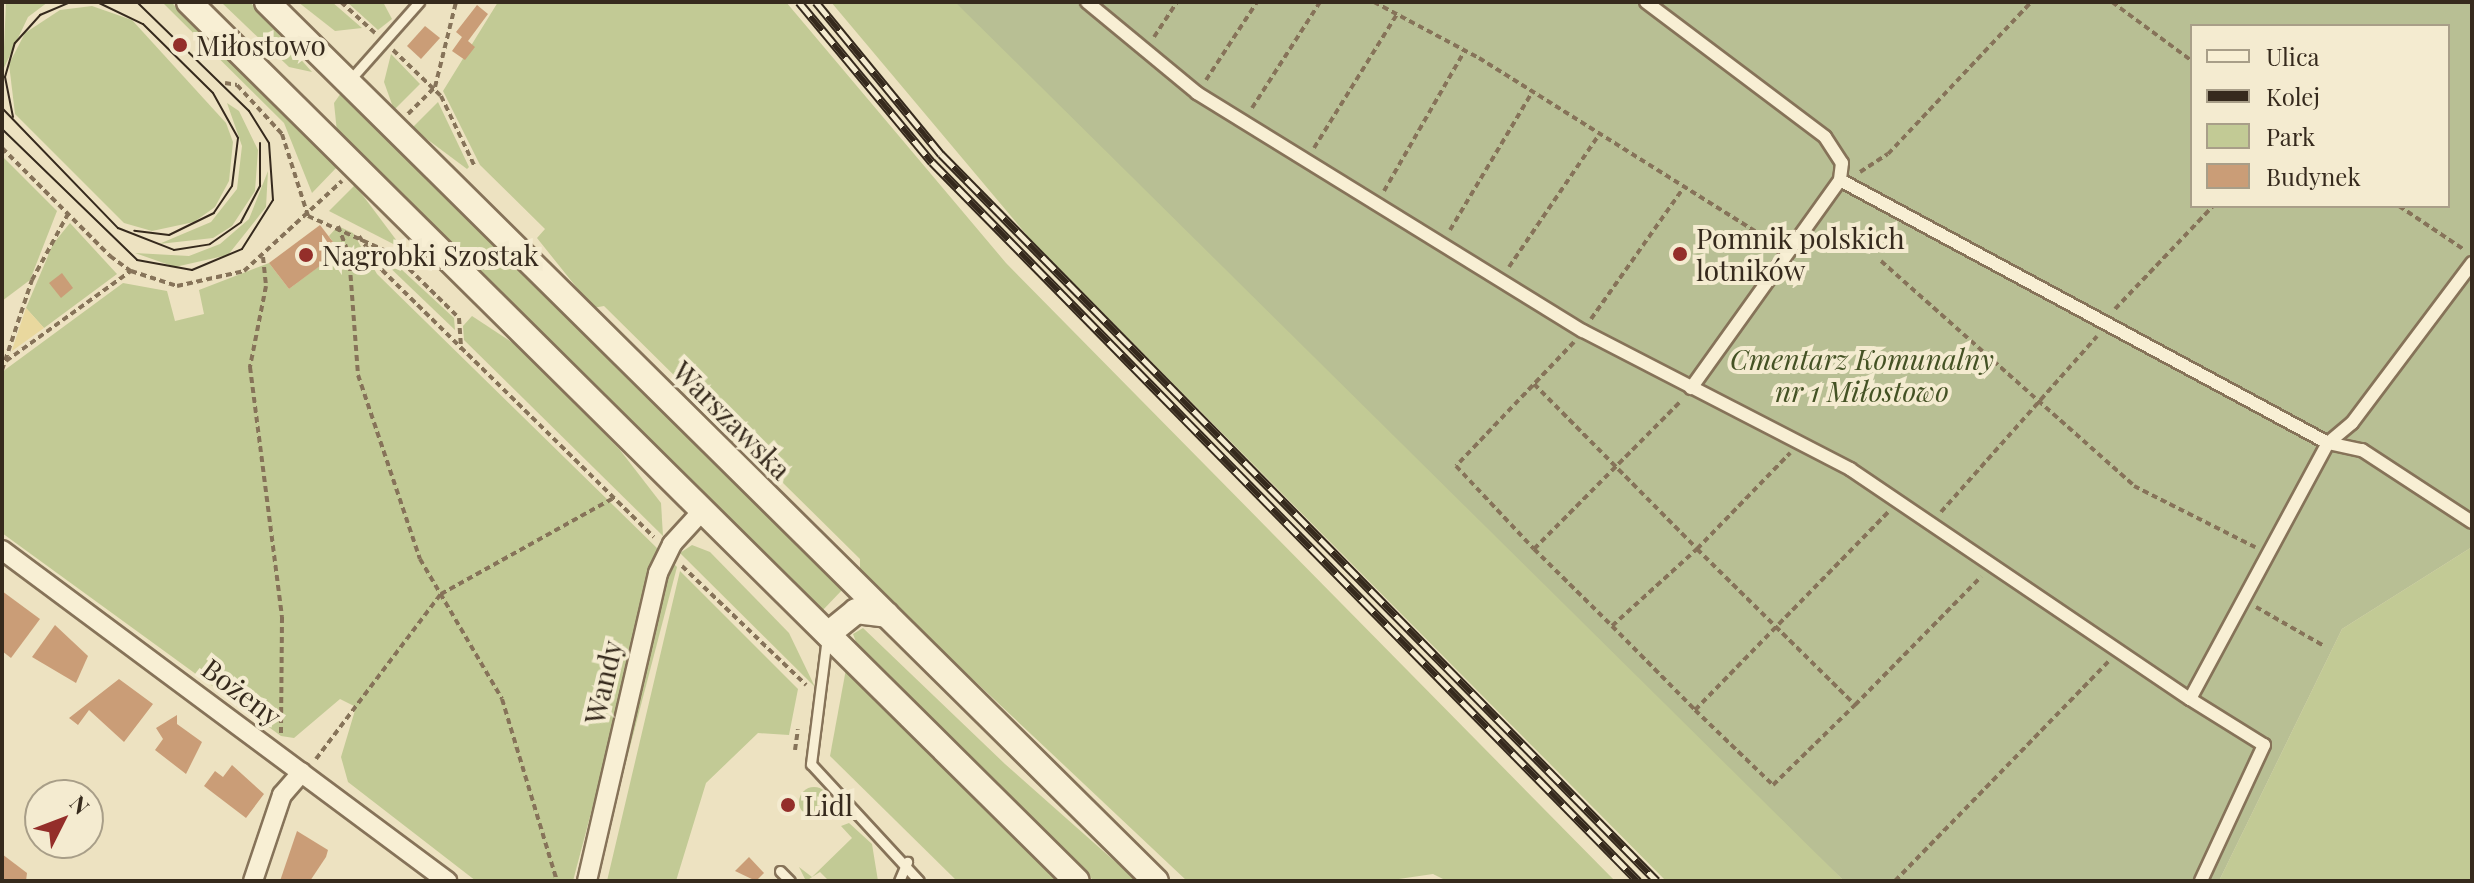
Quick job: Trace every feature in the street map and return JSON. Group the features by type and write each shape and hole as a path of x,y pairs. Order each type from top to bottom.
{"main road":[{"path":"189,2 1077,881"},
{"name":"Warszawska","path":"267,2 1156,881"},
{"path":"828,634 856,611 887,615"}],"street":[{"path":"1087,2 1143,53 1197,93 1444,241 1583,331 1800,442 1899,501 2190,699 2264,745 2201,881"},
{"path":"1646,2 1825,137 1842,163 1840,180 1691,388"},
{"path":"1840,180 2328,443 2362,450 2472,522"},
{"path":"2190,699 2328,443 2352,423 2472,263"},
{"name":"Wandy","path":"587,881 668,551 703,510"},
{"name":"Bożeny","path":"2,550 447,881"},
{"path":"253,881 282,795 303,773"}],"lane":[{"path":"348,82 419,2"},
{"path":"828,634 811,764 907,862 919,881"},
{"path":"899,881 907,862"},
{"path":"780,871 790,881"}],"path":[{"path":"341,2 434,89 475,167"},
{"path":"406,115 434,89 456,2"},
{"path":"1143,53 1177,2"},
{"path":"1197,93 1257,2"},
{"path":"1243,121 1320,2"},
{"path":"1374,2 1465,50 1789,252"},
{"path":"1840,180 1888,154 2031,2"},
{"path":"2112,2 2190,60"},
{"path":"1307,161 1397,14"},
{"path":"1377,203 1465,50"},
{"path":"225,83 237,85 282,134 308,216"},
{"path":"1444,241 1533,91"},
{"path":"1501,277 1600,133"},
{"path":"2,148 131,271 200,285 263,257 344,179"},
{"path":"1684,187 1583,331 1456,466 1534,549 1773,785 1993,565"},
{"path":"1931,523 2211,208"},
{"path":"2402,208 2472,255"},
{"path":"2,366 32,280 68,214"},
{"path":"308,216 338,226 395,255 459,318 461,350"},
{"path":"338,226 349,255 358,375 420,559 502,699 557,881"},
{"path":"359,236 461,350 806,685"},
{"path":"263,257 266,286 250,367 282,617 281,736"},
{"path":"1881,261 2038,405 2168,509 2268,553"},
{"path":"2,366 131,271"},
{"path":"1534,384 1855,705"},
{"path":"1534,549 1691,388"},
{"path":"1612,626 1697,549 1800,442"},
{"path":"2,494 2,510"},
{"path":"303,773 441,594 613,498"},
{"path":"1695,710 1899,501"},
{"path":"2243,600 2324,646"},
{"path":"1895,881 2119,651"}],"green space":[{"path":"6,2 48,2 28,17 3,70"},
{"path":"162,2 171,2 337,167 312,193 284,123"},
{"path":"221,2 250,2 312,72 289,67"},
{"path":"298,2 332,2 362,28 335,31"},
{"path":"347,2 383,2 392,19 378,30"},
{"path":"498,2 786,2 1006,263 1615,881 1447,881 1433,874 1385,881 1187,881 860,573 860,559 604,306 593,308 537,238 545,229 480,165 443,91"},
{"path":"831,2 1071,2 1588,618 1844,881 1666,881 1031,240"},
{"name":"Cmentarz Komunalny nr 1 Miłostowo","path":"955,2 2472,2 2472,547 2342,629 2219,881 1844,881"},
{"path":"92,6 132,20 226,123 233,142 229,181 215,207 194,222 152,231 124,223 15,114 9,64 25,33 60,10"},
{"path":"391,54 420,84 394,110 384,82"},
{"path":"341,93 843,589 822,611 337,132 334,103"},
{"path":"438,102 469,167 467,169 412,128"},
{"path":"227,103 239,111 258,150 255,191 232,226 213,238 159,244 211,222 237,189 242,146"},
{"path":"2,156 57,211 30,280 2,301"},
{"path":"268,171 266,207 228,255 175,267 135,253 189,256 220,244 249,219"},
{"path":"355,185 403,249 329,211"},
{"path":"70,223 117,274 44,328 26,308 53,244"},
{"path":"338,226 353,233 377,274 660,551 573,881 476,881 348,782 341,757 356,707 340,699 294,738 281,736 2,533 2,372 123,283 167,291 175,321 204,314 199,290 269,263 289,289 339,251 329,236"},
{"path":"374,244 454,318 455,330 383,261"},
{"path":"472,316 525,351 620,450 661,503 663,536 464,340 463,326"},
{"path":"692,545 710,552 789,633 815,687 680,553"},
{"path":"2472,547 2472,881 2219,881 2342,629"},
{"path":"671,561 677,567 595,881 665,573"},
{"path":"680,571 798,689 789,735 758,733 706,783 676,881 607,881"},
{"path":"863,628 1005,764 1137,881 1094,881 858,647 853,634"},
{"path":"846,669 1061,881 957,881 830,756"},
{"path":"814,787 825,791 829,802 825,813 814,817 803,813 799,802 803,791"},
{"path":"849,823 872,844 878,881 829,881 820,872 806,881 799,867 812,877 852,838 841,826"}],"sand":[{"path":"26,308 44,328 12,351 12,350"}],"building":[{"path":"477,5 488,14 468,41 475,47 465,60 452,51 462,37 456,32"},
{"path":"425,26 440,38 421,59 407,46"},
{"name":"Nagrobki Szostak","path":"320,225 340,251 289,289 269,263"},
{"path":"62,273 73,288 61,298 49,283"},
{"path":"2,591 40,619 11,658 2,651"},
{"path":"55,625 88,656 76,683 32,657"},
{"path":"119,679 153,704 124,742 89,710 78,725 69,718"},
{"path":"177,715 177,724 202,742 186,774 155,750 163,739 156,728"},
{"path":"232,765 264,794 246,818 204,786 215,771 223,777"},
{"path":"297,831 328,850 326,857 310,881 280,881"},
{"path":"2,854 27,873 26,881 2,881"},
{"path":"749,857 764,873 756,881 735,871"}],"tram line":[{"path":"13,117 5,77 15,43 40,15 70,2"},
{"path":"97,2 143,24 213,93 238,138 232,186 214,213 169,235 134,231"},
{"path":"2,129 137,260 192,270 242,249 273,200 269,143 249,111 137,2"},
{"path":"2,108 118,228 174,250 210,244 241,222 260,186 260,143"}],"railway":[{"path":"799,2 932,162 1638,881"},
{"path":"816,2 941,154 1657,881"}],"place":[{"name":"Miłostowo","path":"180,45"},
{"name":"Pomnik polskich lotników","path":"1680,254"},
{"name":"Nagrobki Szostak","path":"306,255"},
{"name":"Lidl","path":"788,805"}]}
